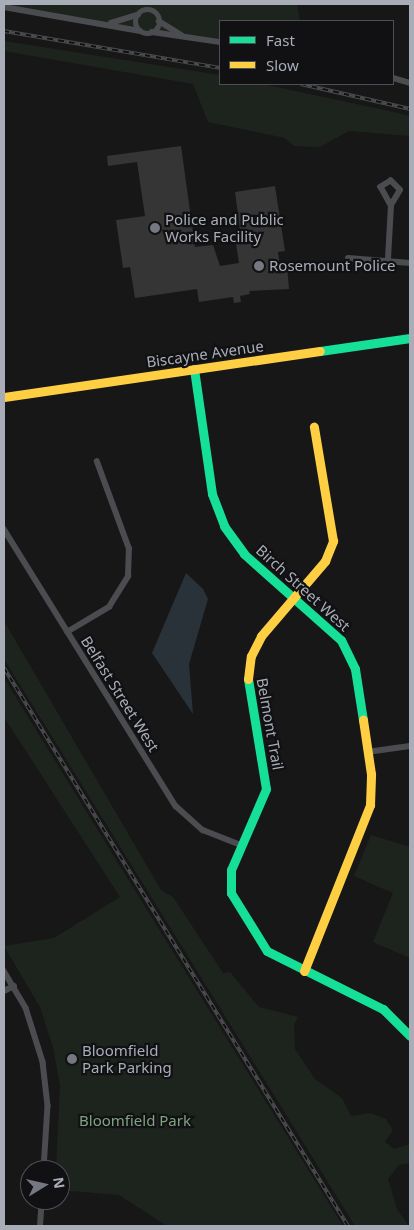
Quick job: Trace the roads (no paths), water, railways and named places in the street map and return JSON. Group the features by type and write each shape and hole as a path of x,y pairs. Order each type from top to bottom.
{"street":[{"path":"140,30 140,13 146,4 159,21 183,36"},
{"path":"4,7 219,42"},
{"path":"106,24 151,10"},
{"path":"152,32 159,21"},
{"path":"394,78 410,83"},
{"path":"388,259 391,205"},
{"path":"348,258 388,259 410,263"},
{"name":"Biscayne Avenue","path":"4,397 410,338"},
{"name":"Birch Street West","path":"194,369 212,494 221,520 244,554 347,647 355,669 372,791 368,814 304,971"},
{"name":"Belmont Trail","path":"314,427 333,541 325,561 257,642 249,664 248,679 266,789 230,874 234,905 267,951 304,971 383,1008 410,1036"},
{"path":"67,632 109,607 128,576 129,549 97,462"},
{"name":"Belfast Street West","path":"4,529 181,813 203,830 241,845"},
{"path":"367,752 410,746"},
{"path":"4,970 14,986 34,1029 45,1072 48,1106 45,1160"},
{"path":"4,992 14,986"},
{"path":"40,1226 41,1210"}],"railway":[{"path":"4,31 219,68"},
{"path":"305,85 410,109"},
{"path":"4,668 348,1226"}],"place":[{"name":"Police and Public Works Facility","path":"155,228"},
{"name":"Rosemount Police","path":"259,266"},
{"name":"Bloomfield Park Parking","path":"72,1059"}],"park label":[{"name":"Bloomfield Park","path":"135,1121"}]}
